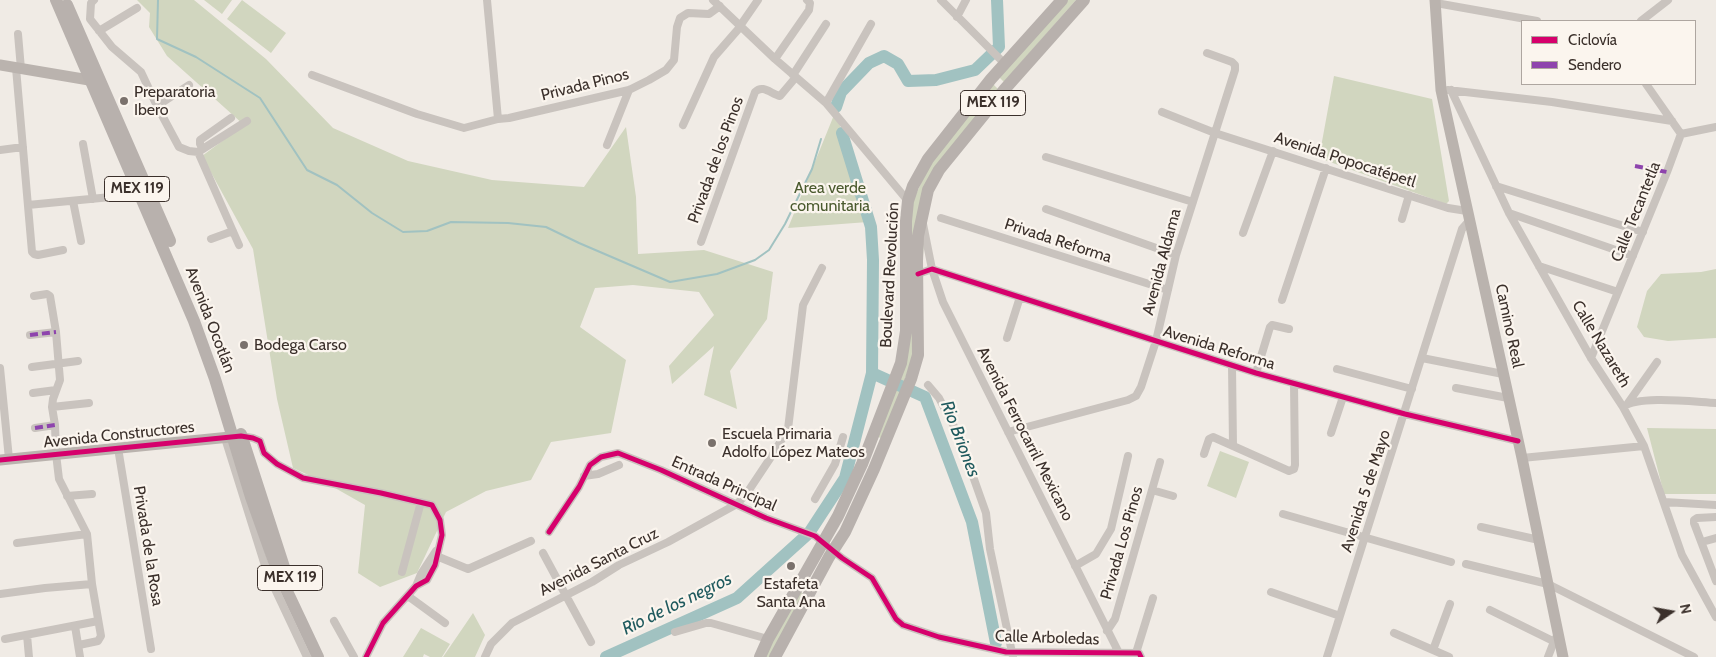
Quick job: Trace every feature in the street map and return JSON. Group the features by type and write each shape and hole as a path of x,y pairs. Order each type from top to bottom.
{"main road":[{"name":"Avenida Ocotlán","path":"56,0 144,193 215,379 251,497 277,570 318,657"},
{"name":"Avenida Ocotlán","path":"65,0 93,79"},
{"name":"Boulevard Revolución","path":"873,436 901,363 906,331 906,221 908,201 913,186 928,159 991,79 1000,60 1062,0"},
{"name":"Boulevard Revolución","path":"886,441 915,369 918,355 917,261 921,218 928,190 939,170 1004,90 1084,0"},
{"name":"Camino Real","path":"1436,1 1446,90 1468,216 1522,458 1548,584 1556,639 1563,657"},
{"path":"0,66 93,79"},
{"path":"991,79 1004,90"},
{"path":"873,436 886,441"},
{"name":"MEX 119","path":"776,657 833,550 845,532 868,466 873,436"},
{"name":"Avenida Ocotlán","path":"233,437 284,566 327,657"},
{"name":"Avenida Constructores","path":"4,460 233,437"},
{"name":"MEX 119","path":"761,656 819,539 838,516 868,466 886,441"}],"street":[{"path":"94,0 91,4 90,19 112,48 141,72 156,106 179,147 189,152 200,151 246,121"},
{"path":"487,0 498,118"},
{"path":"713,0 774,60 826,103 908,201"},
{"path":"683,125 714,57 740,26 758,0"},
{"path":"774,60 809,10 810,3 807,0"},
{"path":"941,0 1000,60"},
{"path":"957,17 966,0"},
{"path":"1641,20 1668,0"},
{"path":"1436,1 1532,20"},
{"name":"Privada Pinos","path":"312,75 417,114 464,128 498,118 509,118 628,90 666,70 674,60 677,27 680,18 688,13 709,14 720,6"},
{"path":"99,31 137,8"},
{"path":"795,76 826,24"},
{"path":"826,103 871,24"},
{"path":"18,34 23,147 32,252 34,254 63,250"},
{"name":"Avenida Aldama","path":"1008,432 1128,400 1136,396 1141,387 1156,341 1176,255 1235,70 1235,65 1232,62 1207,53"},
{"name":"Privada de los Pinos","path":"701,242 755,92 763,88 780,96 795,76"},
{"path":"156,106 189,85"},
{"path":"1647,85 1681,134 1716,127"},
{"path":"607,145 628,90"},
{"path":"1446,90 1552,102 1672,121"},
{"name":"Calle Nazareth","path":"1446,90 1510,213 1591,358 1626,405 1644,446 1682,555 1716,617"},
{"name":"Avenida Popocatépetl","path":"1162,112 1215,133 1409,195 1468,216"},
{"path":"231,118 200,140 200,151 240,245"},
{"name":"Calle Tecantetla","path":"1591,358 1681,134"},
{"path":"83,144 93,199"},
{"path":"0,150 23,147"},
{"path":"1243,233 1272,151"},
{"path":"1046,157 1193,202"},
{"path":"1282,300 1324,168"},
{"path":"1496,186 1643,232"},
{"path":"28,205 144,193"},
{"path":"1402,219 1409,195"},
{"path":"73,201 81,241"},
{"path":"1046,209 1176,255"},
{"path":"1510,213 1633,256"},
{"name":"Avenida 5 de Mayo","path":"1327,657 1462,229 1468,216"},
{"name":"Avenida Ferrocarril Mexicano","path":"921,218 925,229 932,269 943,302 1119,655"},
{"name":"Privada Reforma","path":"941,218 1168,290"},
{"path":"211,240 233,231"},
{"path":"1539,266 1618,292"},
{"path":"737,504 747,493 786,435 804,305 822,268"},
{"path":"918,274 932,269"},
{"name":"Avenida Reforma","path":"932,269 1256,374 1404,414 1518,441"},
{"path":"34,296 49,294 56,332 60,380 52,407 59,479 87,534 100,640 79,645"},
{"path":"1007,338 1020,297"},
{"path":"1256,374 1272,325 1289,329"},
{"path":"30,336 56,332"},
{"path":"1422,358 1503,374"},
{"path":"32,367 78,361"},
{"path":"1626,405 1657,362"},
{"path":"1232,366 1233,446"},
{"path":"0,368 4,460"},
{"path":"1337,369 1412,388"},
{"path":"1204,454 1209,439 1212,437 1290,471 1294,469 1294,384"},
{"path":"928,385 939,398 958,434 986,513 990,549 1012,654"},
{"path":"1456,388 1508,398"},
{"path":"33,393 56,390"},
{"path":"1331,433 1343,397"},
{"path":"1626,405 1658,400 1716,403"},
{"path":"52,407 89,404"},
{"path":"35,428 55,425"},
{"path":"307,657 267,572 233,437 253,438 260,441 264,453 277,464 302,478 432,505 440,520 442,534 436,554 426,574 383,624 366,657"},
{"path":"814,499 835,464 843,437"},
{"path":"1522,458 1644,446"},
{"name":"Privada de la Rosa","path":"118,448 151,649"},
{"name":"Entrada Principal","path":"584,476 590,465 601,457 618,453 635,458 766,518 819,539 833,550"},
{"path":"1075,566 1096,554 1111,530 1128,456"},
{"name":"Privada Los Pinos","path":"1107,631 1115,619 1160,462"},
{"path":"549,532 559,519 584,476 598,474 619,465"},
{"path":"1152,490 1172,496"},
{"path":"67,496 92,494"},
{"path":"402,572 421,502"},
{"path":"1664,502 1716,505"},
{"name":"Avenida Santa Cruz","path":"485,657 491,644 512,623 737,504"},
{"path":"1704,504 1707,518"},
{"path":"1283,514 1451,562"},
{"path":"1716,517 1697,518 1694,520 1716,581"},
{"path":"1482,527 1539,540"},
{"path":"17,543 87,534"},
{"path":"1702,542 1716,538"},
{"path":"436,554 468,569 531,542"},
{"name":"Calle Arboledas","path":"833,550 872,578 896,619 903,625 991,653 1138,655"},
{"path":"544,553 591,642"},
{"path":"1466,564 1548,584 1694,657"},
{"path":"0,594 92,584"},
{"path":"1271,592 1340,616"},
{"path":"408,596 445,623"},
{"path":"1138,655 1153,598"},
{"path":"1433,650 1450,604"},
{"path":"1490,610 1556,639 1548,657"},
{"path":"5,639 98,621"},
{"path":"334,621 354,657"},
{"path":"675,632 711,623 768,639"},
{"path":"75,626 80,657"},
{"path":"1394,633 1449,657"},
{"path":"27,635 29,657"}],"green space":[{"path":"137,0 194,0 266,59 333,128 408,161 492,180 584,187 626,127 636,197 638,254 704,250 773,272 767,319 730,371 737,409 704,395 714,346 672,384 669,366 714,315 699,292 633,285 595,288 580,327 626,360 611,433 551,442 531,480 486,491 446,512 417,573 380,587 358,573 365,505 328,484 293,468 277,399 253,249 202,156 244,125 167,56 149,27 150,13"},
{"path":"204,0 232,0 222,14"},
{"path":"242,0 286,33 271,53 227,19"},
{"path":"1065,0 1076,0 1004,82 998,76"},
{"path":"1334,76 1432,99 1449,201 1446,204 1319,158"},
{"path":"992,83 999,90 927,189 918,340 885,440 874,435 897,376 913,201 931,161"},
{"name":"Area verde comunitaria","path":"834,115 838,119 868,222 788,228"},
{"path":"1716,269 1716,338 1668,341 1644,337 1637,327 1647,291 1661,274 1701,272"},
{"path":"1647,428 1716,429 1716,494 1664,494"},
{"path":"1220,451 1249,462 1236,498 1207,486"},
{"path":"799,589 803,594 770,657 764,657"},
{"path":"473,613 485,635 475,657 443,657"},
{"path":"421,628 450,644 442,657 430,657 424,654 423,657 403,657"}],"waterway":[{"path":"158,0 157,39 196,57 260,98 307,170 337,185 372,213 403,232 427,231 451,222 508,223 546,227 670,282 717,274 755,260 769,250 785,224 812,169 821,139"},
{"name":"Rio Briones","path":"836,107 841,92 869,63 884,56 898,64 908,81 936,80 975,70 999,47 997,0"},
{"name":"Rio Briones","path":"842,133 871,227 873,260 872,373 925,397 972,522 996,643"},
{"name":"Rio de los negros","path":"606,657 737,598 809,533 845,478 872,373"}],"marked path":[{"path":"1635,166 1667,172"},
{"path":"30,335 56,332"},
{"path":"35,428 55,425"}],"cycle path":[{"path":"918,274 932,269 1256,373 1405,414 1518,441"},
{"path":"0,460 241,436 260,441 264,453 277,464 303,478 432,505 440,520 442,535 435,565 427,580 416,586 383,623 366,657"},
{"path":"549,532 579,487 590,465 601,457 618,453 661,470 766,518 815,536 842,558 872,578 896,619 903,625 939,637 1006,652 1139,653 1141,657"}],"place":[{"name":"Preparatoria Ibero","path":"124,101"},
{"name":"Bodega Carso","path":"244,345"},
{"name":"Escuela Primaria Adolfo López Mateos","path":"712,443"},
{"name":"Estafeta Santa Ana","path":"791,566"}]}
